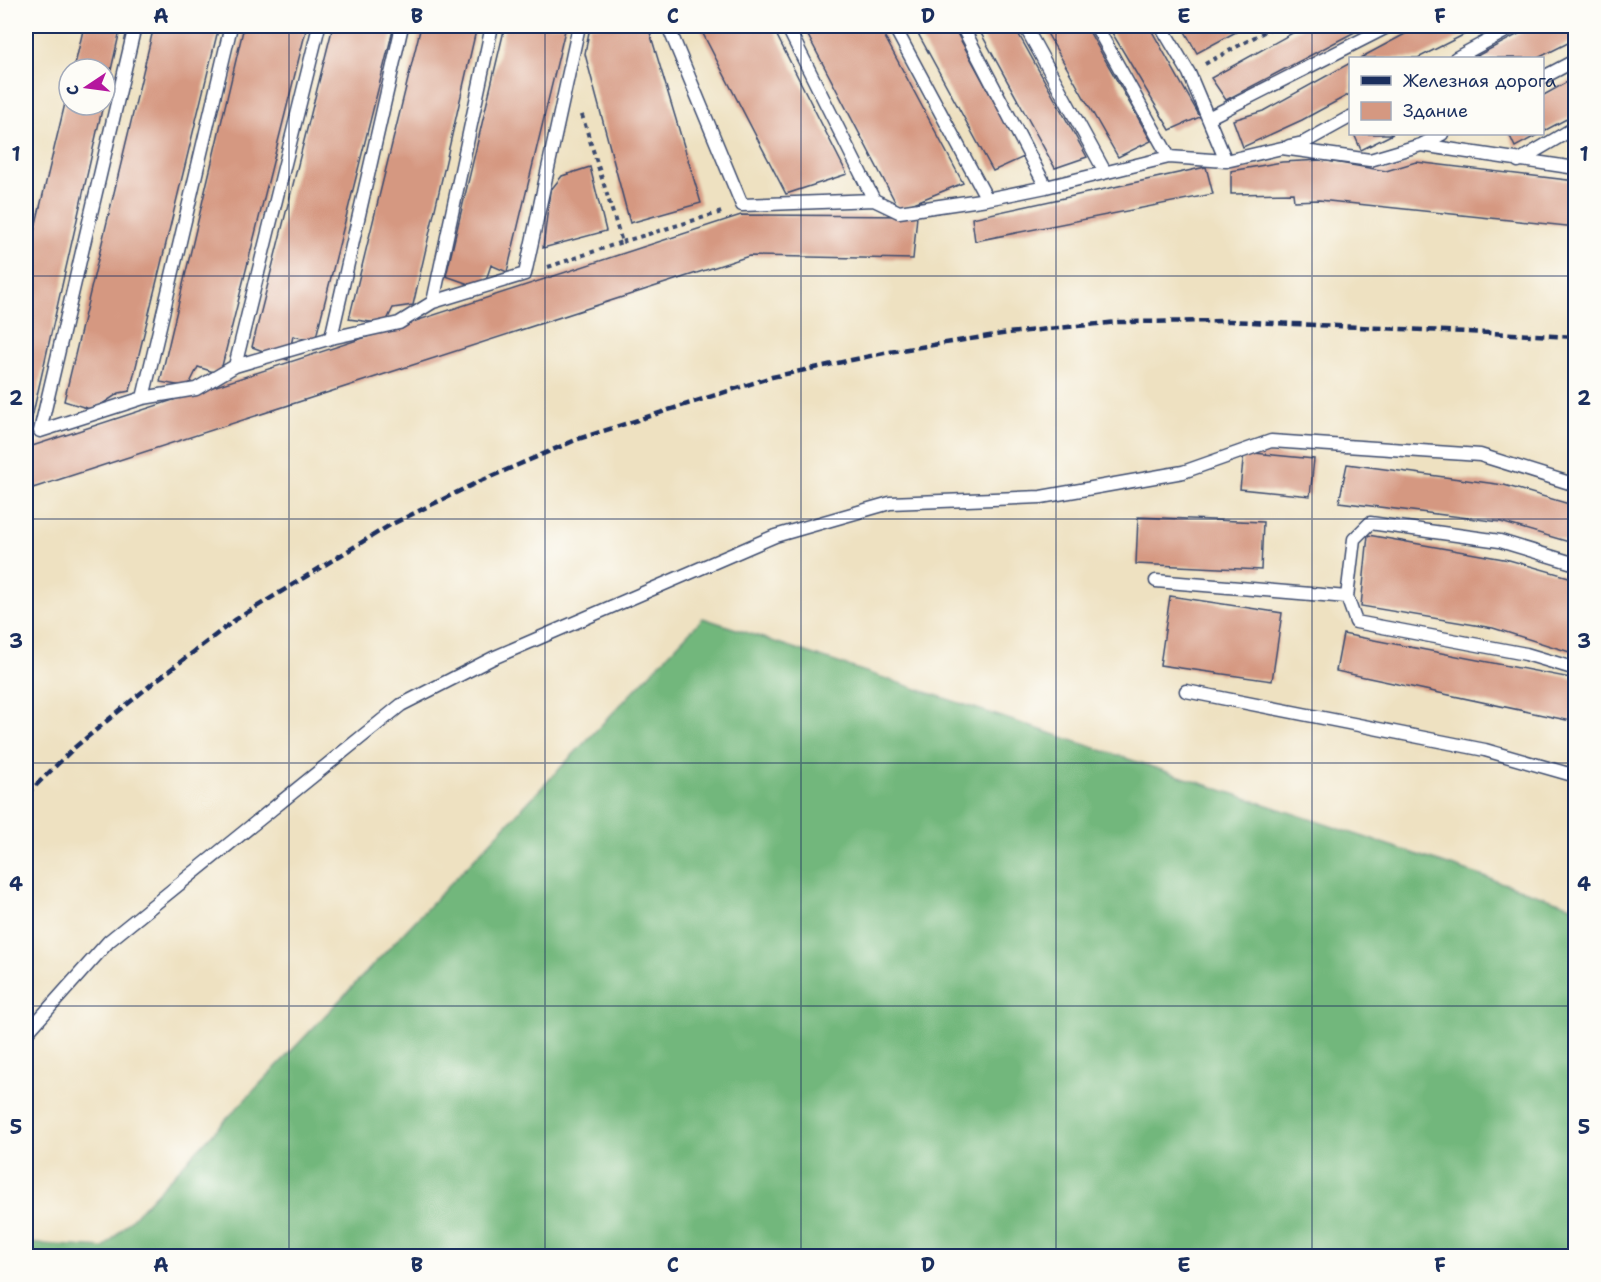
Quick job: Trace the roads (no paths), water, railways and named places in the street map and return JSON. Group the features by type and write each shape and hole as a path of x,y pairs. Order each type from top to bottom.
{"lane":[{"path":"135,26 40,431 143,398 196,389 235,366 331,338 399,323 433,302 525,274 579,26"},
{"path":"143,398 231,26"},
{"path":"235,366 319,26"},
{"path":"331,338 402,26"},
{"path":"433,302 492,26"},
{"path":"668,26 742,205 874,200 899,212 987,199 1046,187 1169,157 1226,161 1303,143 1349,118"},
{"path":"787,26 874,200"},
{"path":"894,26 987,199"},
{"path":"962,26 1046,187"},
{"path":"1025,26 1105,172"},
{"path":"1096,26 1169,157"},
{"path":"1161,26 1189,73 1226,161"},
{"path":"1208,118 1389,26"},
{"path":"1458,57 1515,26"},
{"path":"1544,77 1575,60"},
{"path":"1518,161 1575,127"},
{"path":"1282,148 1370,160 1421,145 1440,135"},
{"path":"1421,145 1575,168"},
{"path":"26,1034 109,941 401,705 493,658 775,536 890,504 1041,497 1183,472 1271,441 1480,455 1575,485"},
{"path":"1575,564 1500,541 1370,523 1354,539 1347,597 1356,621 1526,654 1575,669"},
{"path":"1156,581 1347,597"},
{"path":"1186,691 1485,750 1575,776"}],"railway":[{"path":"26,795 74,748 235,620 390,525 476,483 578,439 772,377 889,352 1008,333 1118,322 1230,321 1576,337"}]}
